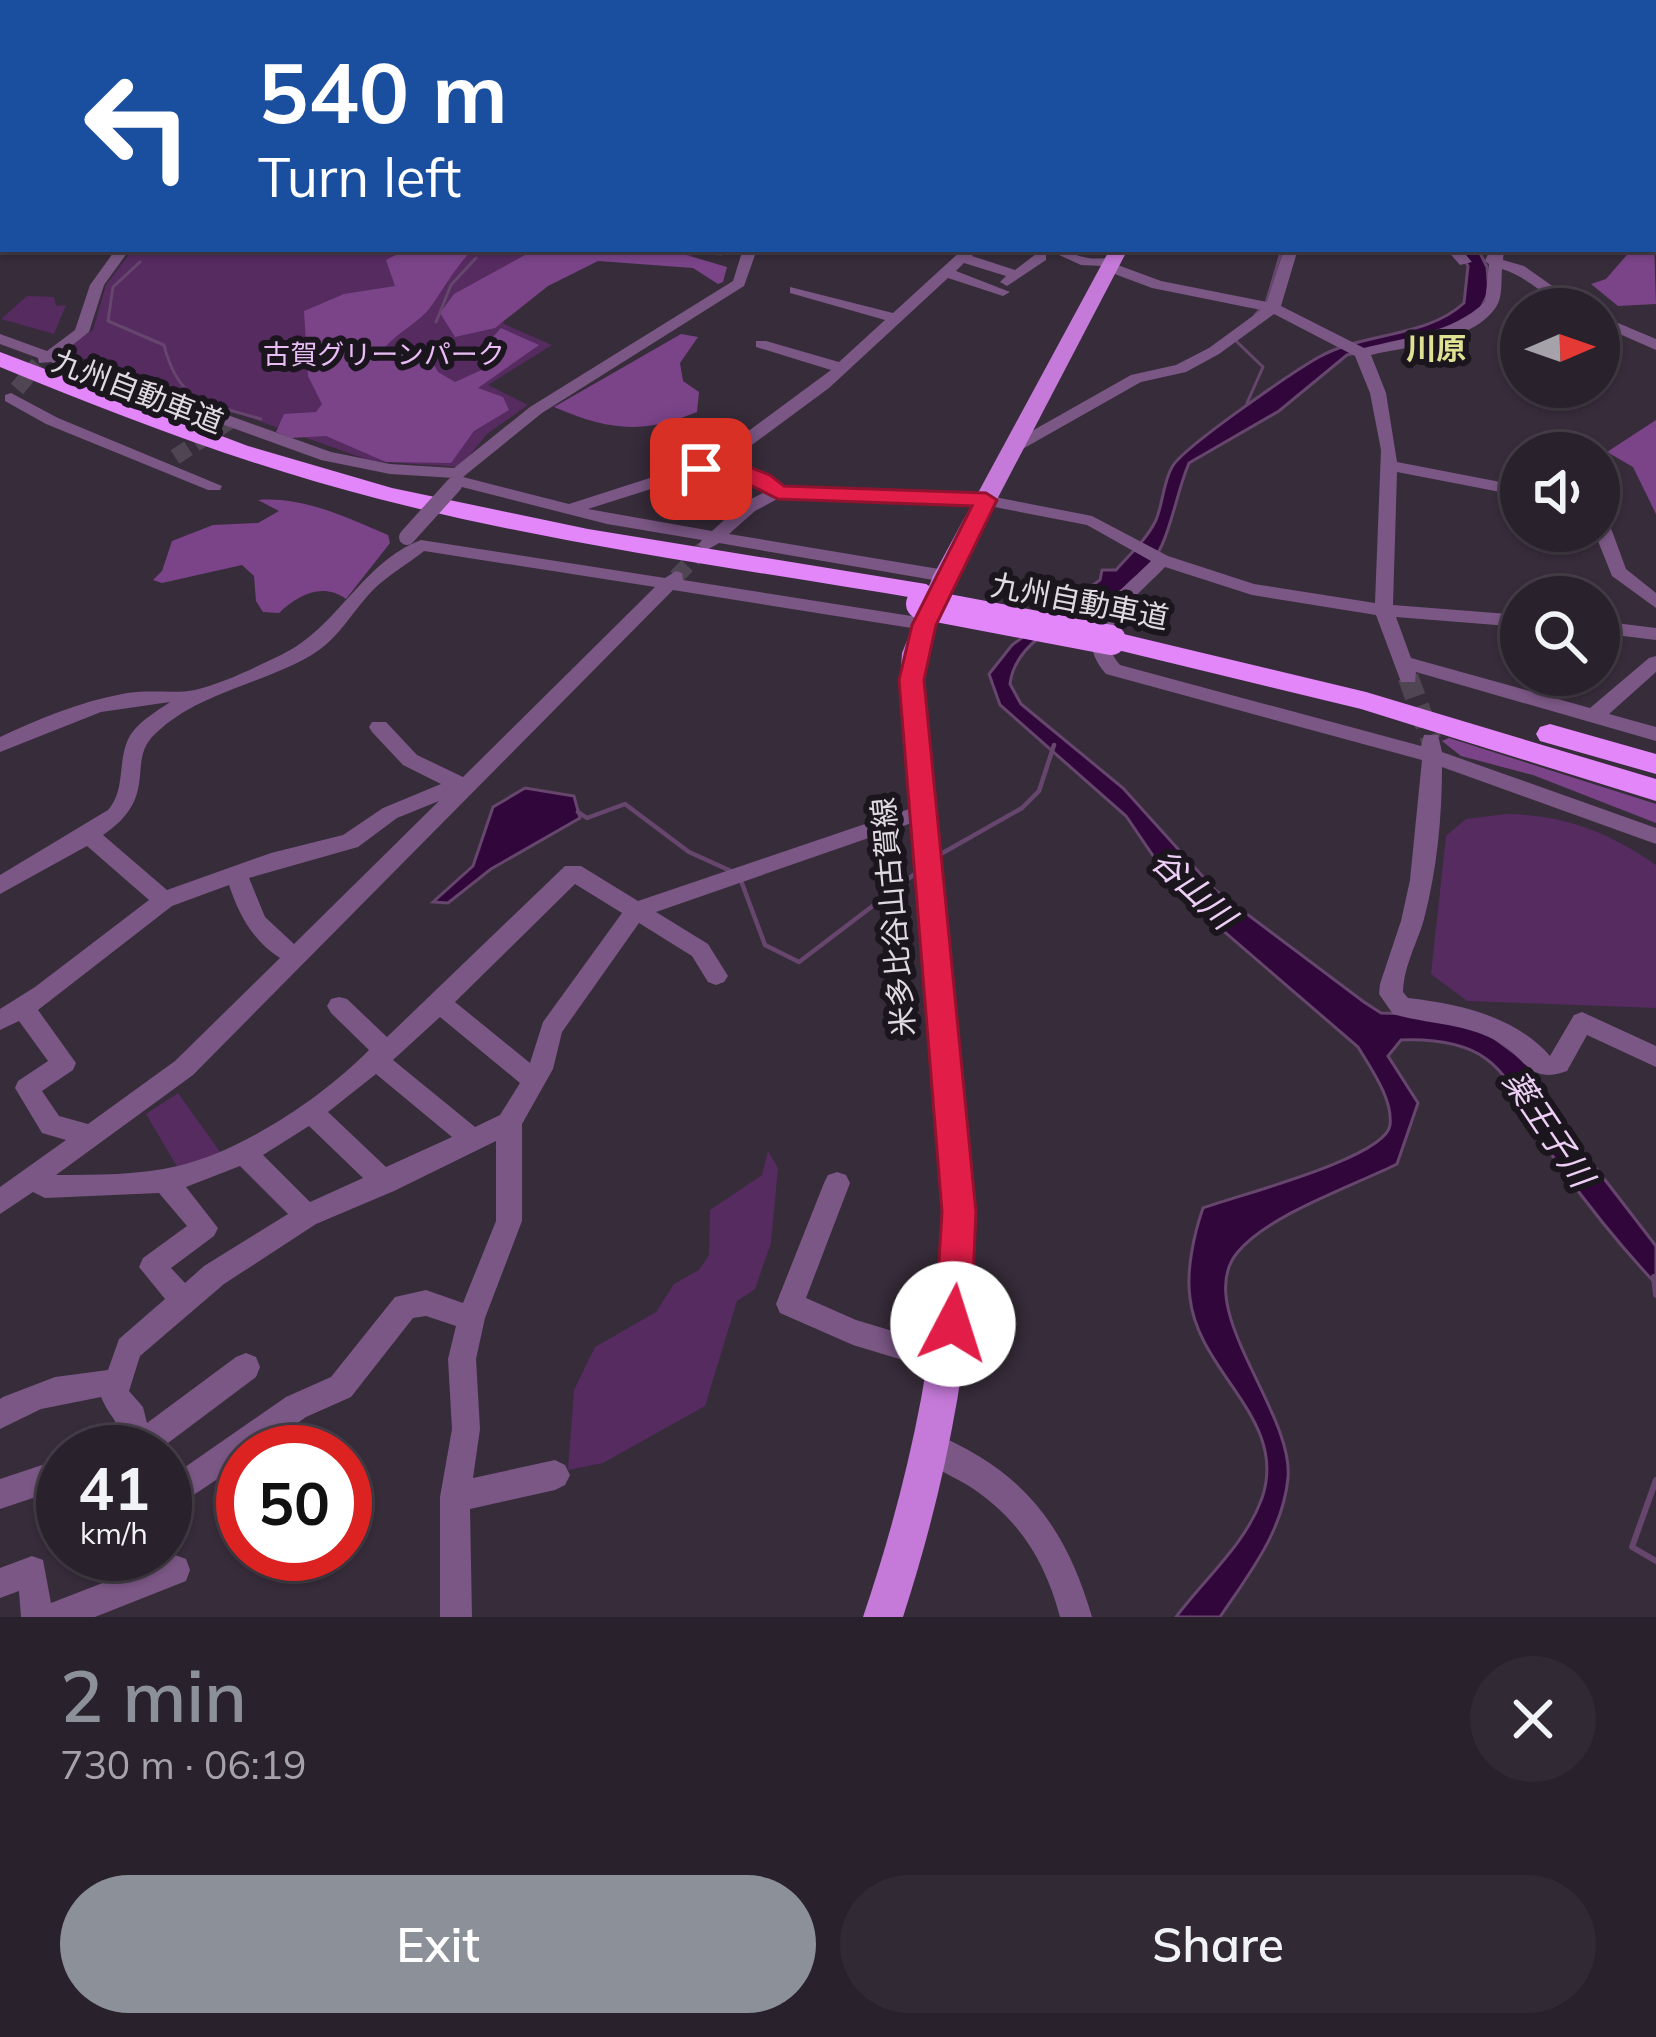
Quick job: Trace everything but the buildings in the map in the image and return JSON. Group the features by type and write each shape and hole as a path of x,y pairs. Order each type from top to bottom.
{"highway":[{"name":"九州自動車道","path":"0,359 239,452 389,495 1113,633 1451,710 1656,774"},
{"name":"九州自動車道","path":"8,391 375,504 634,557 929,599"},
{"name":"九州自動車道","path":"1113,633 1366,701 1656,790"},
{"path":"1451,710 1656,764"}],"main road":[{"name":"米多比谷山古賀線","path":"883,1617 920,1500 949,1360 958,1287 959,1212 912,680 929,599 1113,259"}],"street":[{"path":"46,359 82,332 93,294 122,252"},
{"path":"0,886 112,821 126,803 138,739 159,719 303,652 335,628 458,479 536,410 739,284 749,252"},
{"path":"1013,448 1136,378 1196,364 1273,308 1290,252"},
{"path":"1456,252 1465,262"},
{"path":"566,510 718,462 842,368 967,254 1017,275"},
{"path":"1362,353 1472,322 1492,304 1494,255 1547,288"},
{"path":"949,273 1000,291 1048,256 1087,262 1113,259 1157,285 1273,308 1362,353 1383,411 1389,466 1384,610 1405,669 1596,714 1656,734"},
{"path":"795,290 895,318"},
{"path":"792,311 815,296"},
{"path":"1620,329 1656,345"},
{"path":"0,340 327,456 458,479 929,599"},
{"path":"760,344 842,368"},
{"path":"772,368 791,353"},
{"path":"8,391 52,421 170,461 214,485"},
{"path":"718,462 763,479 778,492"},
{"path":"1389,466 1500,487"},
{"path":"712,541 749,507 778,492 986,500 1092,521 1160,559 1252,589 1384,610 1500,619"},
{"path":"367,586 421,544 671,582 929,599"},
{"path":"1611,552 1618,572 1656,602"},
{"path":"1160,559 1107,614 1099,644 1106,665 1142,681 1432,748 1656,836"},
{"path":"0,1202 184,1068 671,582"},
{"path":"1620,630 1656,634"},
{"path":"1596,714 1656,662"},
{"path":"0,745 93,708 157,697 199,699"},
{"path":"379,728 410,760 467,788"},
{"path":"1432,748 1412,924 1396,953 1391,982 1401,1007 1490,1027 1520,1042 1545,1068 1558,1064 1582,1022 1656,1058"},
{"path":"0,1020 23,1008 164,900 237,873 350,841 390,813 440,792 467,788"},
{"path":"456,1617 455,1497 465,1447 462,1359 471,1318 509,1221 509,1124 534,1080 551,1029 634,911 922,812"},
{"path":"90,836 164,900"},
{"path":"35,1177 45,1187 164,1180 245,1154 311,1112 573,872 700,950 716,976"},
{"path":"237,873 246,911 286,952 298,956"},
{"path":"436,1001 534,1080"},
{"path":"339,1006 379,1053 472,1139"},
{"path":"23,1008 64,1063 27,1088 51,1125 94,1136"},
{"path":"311,1112 385,1183"},
{"path":"132,1425 133,1417 114,1395 129,1348 214,1275 308,1216 509,1124"},
{"path":"245,1154 308,1216"},
{"path":"164,1180 205,1228 152,1267 184,1300"},
{"path":"837,1183 790,1304 853,1332 949,1360"},
{"path":"192,1480 296,1407 340,1387 405,1306 427,1303 471,1318"},
{"path":"166,1425 247,1367"},
{"path":"0,1415 21,1401 115,1383"},
{"path":"931,1447 981,1473 1036,1518 1076,1617"},
{"path":"455,1497 555,1474"},
{"path":"0,1494 36,1481"},
{"path":"0,1583 32,1571 37,1617"},
{"path":"56,1617 147,1581"}],"green space":[{"name":"古賀グリーンパーク","path":"131,252 693,252 689,264 596,255 498,307 504,324 552,345 488,385 528,405 487,434 460,467 371,461 62,351 93,330 106,285"},
{"path":"401,252 471,252 427,312 381,353 427,352 438,372 455,382 499,362 500,342 493,337 501,328 539,345 478,388 503,397 509,410 474,431 451,463 386,462 326,436 291,438 276,432 284,414 316,412 322,404 308,376 304,311 344,294 395,286 386,260"},
{"path":"531,252 676,252 727,267 718,284 693,268 598,261 548,286 495,328 455,337 440,313 454,294"},
{"path":"1629,252 1654,252 1656,304 1620,306 1620,288 1591,284 1606,279"},
{"path":"27,296 54,297 56,306 66,305 54,334 1,319"},
{"path":"681,334 698,337 680,363 683,381 699,392 697,412 659,424 625,427 554,407"},
{"path":"1656,420 1656,514 1633,467 1620,460 1620,444"},
{"path":"258,500 292,501 325,510 388,535 390,543 346,599 319,591 279,613 263,612 256,601 254,576 242,565 162,583 153,580 162,571 172,541 213,525 258,523 279,511"},
{"path":"1449,738 1656,804 1656,823 1533,775 1461,756 1442,741"},
{"path":"1506,814 1585,828 1656,865 1656,1008 1467,1001 1431,974 1446,836 1466,819"},
{"path":"178,1093 223,1156 179,1170 146,1114"},
{"path":"768,1151 778,1168 771,1243 755,1289 737,1301 705,1406 603,1463 568,1470 574,1390 595,1347 656,1312 674,1284 699,1270 709,1255 710,1210 762,1175"}],"water":[{"path":"1458,252 1480,252 1487,267 1489,292 1479,312 1439,333 1347,355 1279,411 1189,463 1164,541 1148,569 1120,592 1027,648 1010,684 1021,704 1123,788 1215,890 1364,1002 1381,1013 1415,1014 1482,1029 1531,1065 1555,1115 1656,1246 1656,1284 1572,1183 1503,1075 1487,1059 1438,1041 1401,1040 1388,1056 1418,1103 1397,1164 1268,1226 1237,1253 1227,1276 1227,1302 1235,1331 1276,1423 1288,1478 1272,1534 1220,1617 1176,1617 1255,1515 1267,1470 1253,1420 1196,1325 1189,1276 1203,1208 1338,1163 1382,1138 1390,1115 1380,1084 1358,1047 1177,891 1126,816 1000,705 989,674 1012,645 1100,580 1102,570 1116,570 1143,540 1180,457 1319,357 1449,314 1464,303 1468,266"},
{"path":"525,788 574,796 580,818 491,869 448,903 433,902 473,866 493,807"}],"waterway":[{"path":"698,252 721,254"},
{"path":"1255,315 1266,303 1281,252"},
{"path":"436,322 451,285 476,258"},
{"path":"140,262 113,287 108,321 164,345 170,365 188,391 211,404 261,419"},
{"path":"1235,340 1263,367 1247,403"},
{"path":"939,855 1022,808 1039,791 1054,745"},
{"path":"578,812 587,818 625,804 689,852 731,871"},
{"path":"740,878 765,945 799,962 916,873"},
{"path":"1654,1277 1656,1295"},
{"path":"1656,1480 1632,1547 1656,1561"}],"tunnel":[{"path":"17,389 38,364"},
{"path":"175,457 232,420"},
{"path":"676,577 707,545"},
{"path":"1408,677 1431,740"}],"district":[{"name":"川原","path":"1436,348"}],"route":[{"path":"701,469 718,462 763,479 778,492 986,500 924,625 914,653 912,680 959,1212 953,1324"}],"water label":[{"name":"谷山川","path":"1194,888"},
{"name":"薬王子川","path":"1549,1128"}]}
